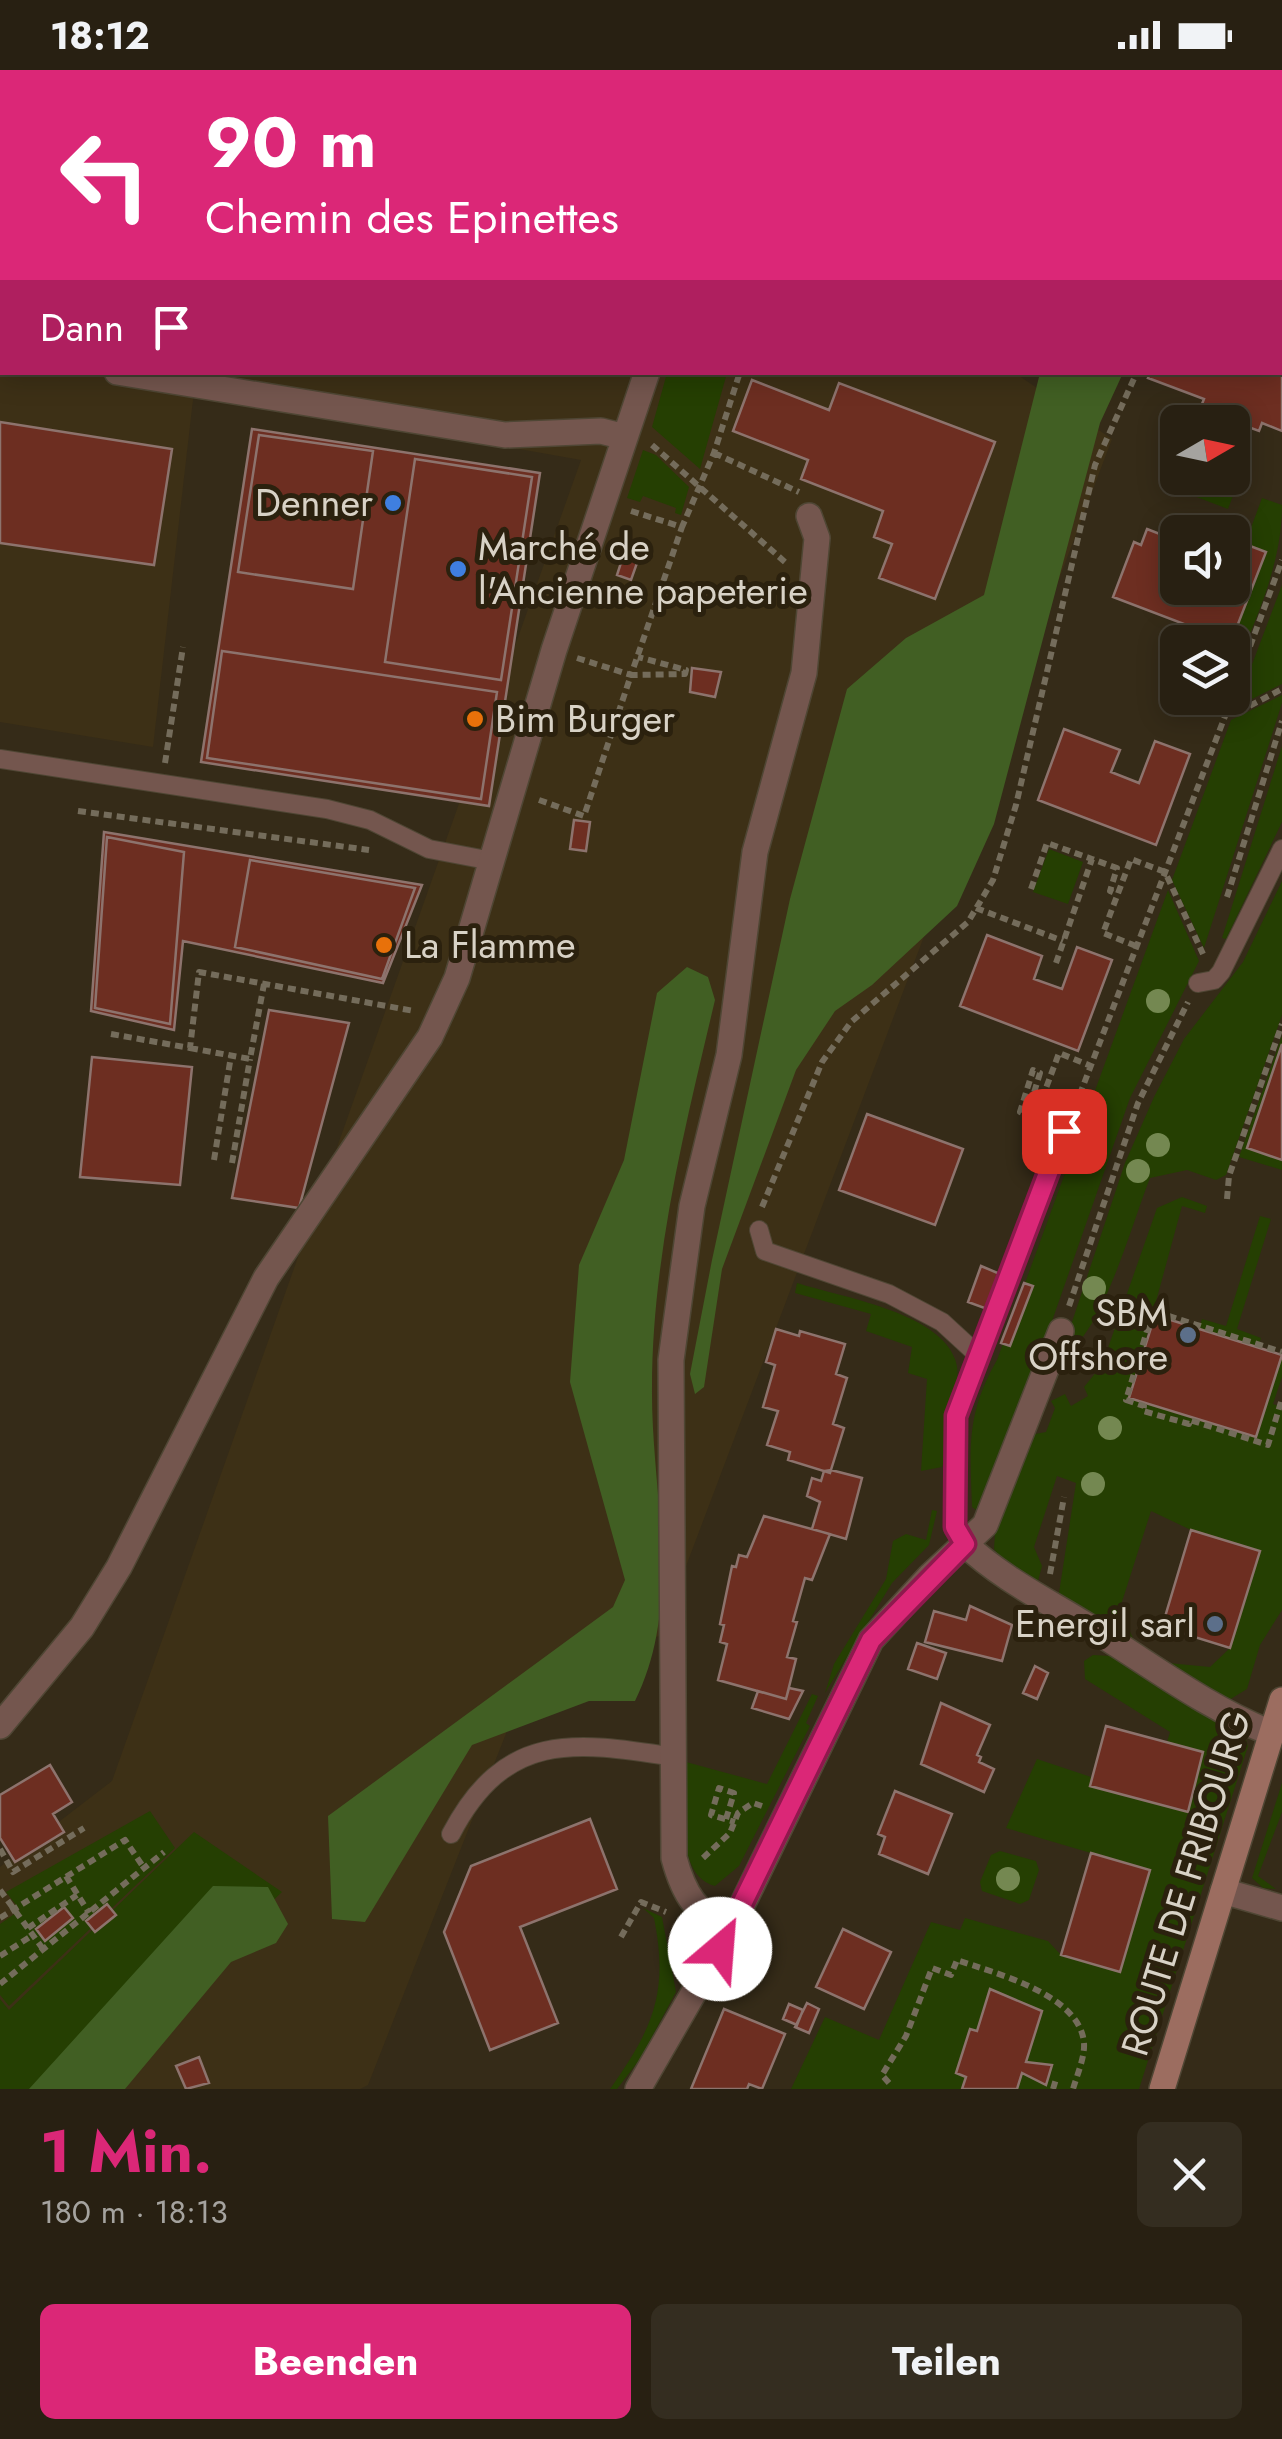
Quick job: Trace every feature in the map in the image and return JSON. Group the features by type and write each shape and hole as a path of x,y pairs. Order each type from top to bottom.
{"main road":[{"name":"ROUTE DE FRIBOURG","path":"1162,2089 1282,1700"}],"street":[{"path":"135,375 505,435 601,431 625,436"},
{"path":"0,1726 82,1627 119,1567 266,1278 346,1166 438,1022 458,978 554,650 646,375"},
{"path":"730,1930 706,1918 682,1888 674,1858 675,1559 668,1407 680,1281 703,1152 729,1054 754,852 804,673 818,538 809,516"},
{"path":"638,2089 730,1930 871,1640 985,1525 1061,1331"},
{"path":"965,1544 992,1569 1212,1708 1271,1733"},
{"path":"1224,1891 1282,1908"}],"lane":[{"path":"0,759 327,809 370,820 428,849 492,861"},
{"path":"1198,984 1214,980 1221,972 1282,849"},
{"path":"965,1544 955,1527 956,1416 1065,1128"},
{"path":"759,1230 766,1251 782,1260 889,1294 942,1322 979,1356"},
{"path":"452,1834 469,1801 503,1767 540,1752 578,1744 674,1757"}],"path":[{"path":"514,792 584,816 682,527 714,453 739,375"},
{"path":"759,1230 763,1199 822,1062 851,1022 940,949 976,908 993,880 1016,805 1096,465 1136,375"},
{"path":"625,436 660,448 812,586"},
{"path":"714,453 798,491 809,516"},
{"path":"603,502 682,527"},
{"path":"1250,647 1282,560"},
{"path":"162,784 183,647"},
{"path":"554,650 632,675 686,674 686,670 638,657"},
{"path":"1250,706 1282,689"},
{"path":"1038,1098 1073,1111 1225,715"},
{"path":"1225,902 1282,722"},
{"path":"78,811 374,850"},
{"path":"1030,889 1047,843 1117,868 1110,892 1118,894"},
{"path":"1136,946 1102,933 1130,859 1164,872 1200,953"},
{"path":"1056,963 1092,860"},
{"path":"976,908 1063,941"},
{"path":"1061,1331 1138,1103 1198,984 1214,938"},
{"path":"190,1048 199,972 411,1010 438,1022"},
{"path":"232,1163 264,984"},
{"path":"1226,1199 1228,1176 1282,1024"},
{"path":"111,1034 250,1059"},
{"path":"1038,1098 1059,1053 1090,1066"},
{"path":"214,1160 231,1056"},
{"path":"1038,1098 1040,1073 1033,1070 1020,1112 1065,1128"},
{"path":"1181,1320 1186,1306"},
{"path":"1281,1402 1268,1444 1190,1420 1190,1424 1144,1411 1144,1406 1126,1400 1153,1311 1282,1352"},
{"path":"1042,1599 1064,1497"},
{"path":"702,1860 730,1833 734,1792 719,1788 711,1816 730,1821"},
{"path":"730,1821 752,1803 786,1817"},
{"path":"0,1849 14,1872 84,1828"},
{"path":"0,1918 125,1840 144,1868"},
{"path":"0,1984 164,1852"},
{"path":"66,1876 89,1913"},
{"path":"0,1890 44,1949"},
{"path":"0,1956 78,1895"},
{"path":"621,1936 641,1902 662,1914"},
{"path":"889,2083 882,2074 906,2036 932,1968 951,1975 957,1960 1046,1992 1080,2028 1084,2044 1073,2089"},
{"path":"1053,2089 1056,2078"}],"shaded area":[{"path":"0,375 1018,375 1112,439 660,1635 507,1731 368,2085 360,2089 0,2089 0,1867 112,1781 581,460 194,391 153,747 0,722"}],"green space":[{"path":"666,375 726,375 700,469 652,427"},
{"path":"1039,375 1122,375 1100,423 994,824 957,906 872,985 835,1011 796,1070 722,1269 704,1387 695,1394 690,1374 712,1260 790,899 847,689 906,638 984,595"},
{"path":"643,450 656,455 689,487 681,515 675,513 676,508 643,496 640,502 627,498"},
{"path":"1191,495 1233,495 1228,509"},
{"path":"1262,498 1282,505 1278,549 1250,633 1250,625 1238,625 1245,605 1250,605 1250,593 1266,552 1250,546 1250,530"},
{"path":"1282,585 1282,684 1250,700 1250,670"},
{"path":"1282,695 1204,948 1172,880 1231,720 1250,715 1250,711"},
{"path":"1282,746 1282,822 1226,939 1222,938"},
{"path":"1049,849 1083,862 1068,904 1033,892"},
{"path":"1282,881 1282,1015 1226,1175 1216,1180 1187,1170 1150,1178 1105,1298 1081,1339 1069,1349 1064,1346 1125,1163 1154,1097 1184,1039 1243,962"},
{"path":"1168,890 1199,961 1130,1098 1030,1384 976,1510 972,1507 971,1448 980,1397 997,1360"},
{"path":"687,967 708,977 715,1000 672,1192 653,1339 653,1428 662,1586 650,1663 635,1701 589,1701 472,1745 365,1922 332,1919 328,1816 613,1607 625,1580 570,1382 579,1265 624,1160 657,993"},
{"path":"1282,1036 1282,1170 1239,1157"},
{"path":"1182,1197 1207,1206 1205,1213 1182,1206 1130,1397 1256,1437 1282,1355 1282,1377 1273,1404 1282,1407 1282,1610 1260,1645 1247,1689 1229,1700 1168,1663 1210,1667 1230,1648 1259,1552 1191,1530 1151,1511 1120,1608 1134,1641 1114,1632 1059,1593 1076,1483 1057,1476 1034,1547 1042,1566 1038,1581 1002,1559 994,1549 995,1534 1035,1434 1046,1432 1055,1408 1051,1401 1065,1394 1071,1406 1088,1396 1084,1387 1102,1365 1157,1208"},
{"path":"1260,1216 1271,1219 1237,1329 1261,1338 1258,1348 1199,1329 1202,1319 1226,1326"},
{"path":"797,1283 909,1318 945,1343 955,1359 957,1373 942,1467 921,1471 927,1379 908,1373 912,1347 866,1331 871,1314 795,1293"},
{"path":"932,1510 937,1511 929,1545 892,1583 825,1693 834,1664 886,1579 893,1541 906,1534 926,1540"},
{"path":"1093,1655 1111,1656 1245,1737 1248,1746 1139,2089 791,2089 825,2017 879,2040 931,1922 960,1930 965,1918 1048,1941 1061,1955 1120,1972 1149,1870 1006,1828 1037,1759 1151,1797 1170,1732 1085,1679 1084,1661"},
{"path":"812,1694 818,1696 806,1723 810,1726 739,1866 715,1886 701,1879 692,1867 684,1833 686,1762 767,1784"},
{"path":"1282,1783 1282,1812 1258,1876 1276,1889 1263,1888 1252,1878"},
{"path":"150,1811 175,1848 9,2006 0,1995 0,1924 20,1910 6,1892"},
{"path":"194,1832 282,1892 76,2089 0,2089 0,1999 9,2010"},
{"path":"1000,1851 1036,1861 1039,1870 1029,1900 1020,1904 982,1891 980,1882 991,1855"},
{"path":"213,1886 268,1887 288,1924 276,1943 231,1962 125,2089 29,2089"},
{"path":"643,1908 662,1917 676,1992 640,2059 617,2089 610,2089 647,2028 658,1989 660,1968 654,1918"}],"building":[{"path":"1282,375 1282,431 1262,423 1259,431 1250,428 1250,405 1202,405 1204,399 1148,378"},
{"path":"752,380 829,410 839,383 995,442 935,599 879,578 892,544 874,537 883,511 801,479 808,460 733,431"},
{"path":"0,422 172,449 154,565 0,543"},
{"path":"252,429 540,473 489,806 201,762"},
{"path":"259,435 373,451 353,589 238,572"},
{"name":"Marché de l'Ancienne papeterie","path":"415,459 532,477 501,680 385,662"},
{"path":"1147,529 1160,534 1160,605 1245,605 1238,625 1186,625 1113,597 1134,542 1141,545"},
{"path":"628,541 643,546 631,580 617,575"},
{"path":"1250,546 1266,552 1250,593"},
{"path":"222,651 497,692 481,799 207,758"},
{"path":"692,668 721,672 715,697 690,692"},
{"path":"1064,729 1120,750 1111,772 1139,783 1155,741 1190,754 1156,845 1038,800"},
{"path":"574,820 590,822 586,851 570,849"},
{"path":"104,832 422,885 383,983 183,941 174,1030 91,1011"},
{"path":"107,837 184,852 170,1024 95,1008"},
{"path":"250,860 415,888 382,979 235,947"},
{"path":"987,935 1042,956 1034,979 1062,989 1077,947 1112,960 1078,1051 960,1006"},
{"path":"269,1010 349,1023 299,1208 232,1198"},
{"path":"1282,1044 1282,1160 1247,1148"},
{"path":"92,1057 192,1067 180,1185 80,1177"},
{"path":"867,1114 963,1149 935,1225 839,1190"},
{"path":"981,1266 1000,1274 987,1309 968,1302"},
{"path":"1024,1283 1033,1286 1010,1346 1001,1343"},
{"path":"1155,1315 1282,1355 1256,1437 1129,1398"},
{"path":"776,1329 799,1336 800,1331 845,1344 836,1374 847,1378 833,1424 844,1428 830,1473 788,1460 790,1452 767,1445 778,1411 763,1407 775,1365 766,1362"},
{"path":"824,1471 862,1478 846,1539 812,1529 820,1502 807,1496 812,1478 821,1481"},
{"path":"764,1516 830,1534 812,1580 805,1578 793,1621 797,1622 787,1657 796,1659 786,1699 718,1680 727,1644 720,1642 724,1625 720,1624 732,1566 736,1567 739,1555 747,1557"},
{"path":"1191,1530 1260,1551 1230,1648 1162,1627"},
{"path":"970,1606 1012,1625 1002,1661 925,1642 934,1611 966,1620"},
{"path":"917,1643 946,1653 937,1679 908,1669"},
{"path":"1035,1666 1048,1673 1037,1699 1023,1693"},
{"path":"789,1688 803,1691 789,1719 752,1708 758,1691 786,1699"},
{"path":"941,1703 990,1725 977,1755 981,1757 979,1762 994,1769 984,1792 921,1764"},
{"path":"1106,1726 1203,1752 1188,1812 1090,1786"},
{"path":"50,1765 72,1802 53,1814 64,1832 15,1862 0,1838 0,1795"},
{"path":"895,1791 952,1814 928,1874 879,1854 885,1837 878,1834"},
{"path":"590,1819 617,1889 520,1927 558,2023 490,2050 444,1932 471,1866"},
{"path":"1091,1853 1150,1870 1120,1972 1061,1955"},
{"path":"107,1904 116,1915 95,1932 86,1921"},
{"path":"64,1907 73,1918 45,1941 36,1929"},
{"path":"843,1929 891,1952 864,2009 816,1987"},
{"path":"990,1989 1042,2011 1026,2062 1052,2065 1046,2085 1022,2073 1017,2089 962,2089 966,2077 956,2073 970,2029 977,2031"},
{"path":"807,2003 819,2009 809,2033 795,2027"},
{"path":"789,2004 803,2010 797,2025 783,2019"},
{"path":"724,2009 785,2034 762,2089 749,2084 747,2089 691,2089"},
{"path":"199,2057 209,2083 186,2089 176,2066"}],"place":[{"name":"Denner","path":"393,503"},
{"name":"Marché de l'Ancienne papeterie","path":"458,569"},
{"name":"Bim Burger","path":"475,719"},
{"name":"La Flamme","path":"384,945"},
{"name":"SBM Offshore","path":"1188,1335"},
{"name":"Energil sarl","path":"1215,1624"}],"route":[{"path":"720,1949 813,1766 871,1640 965,1544 955,1527 956,1416 1064,1131"}]}
